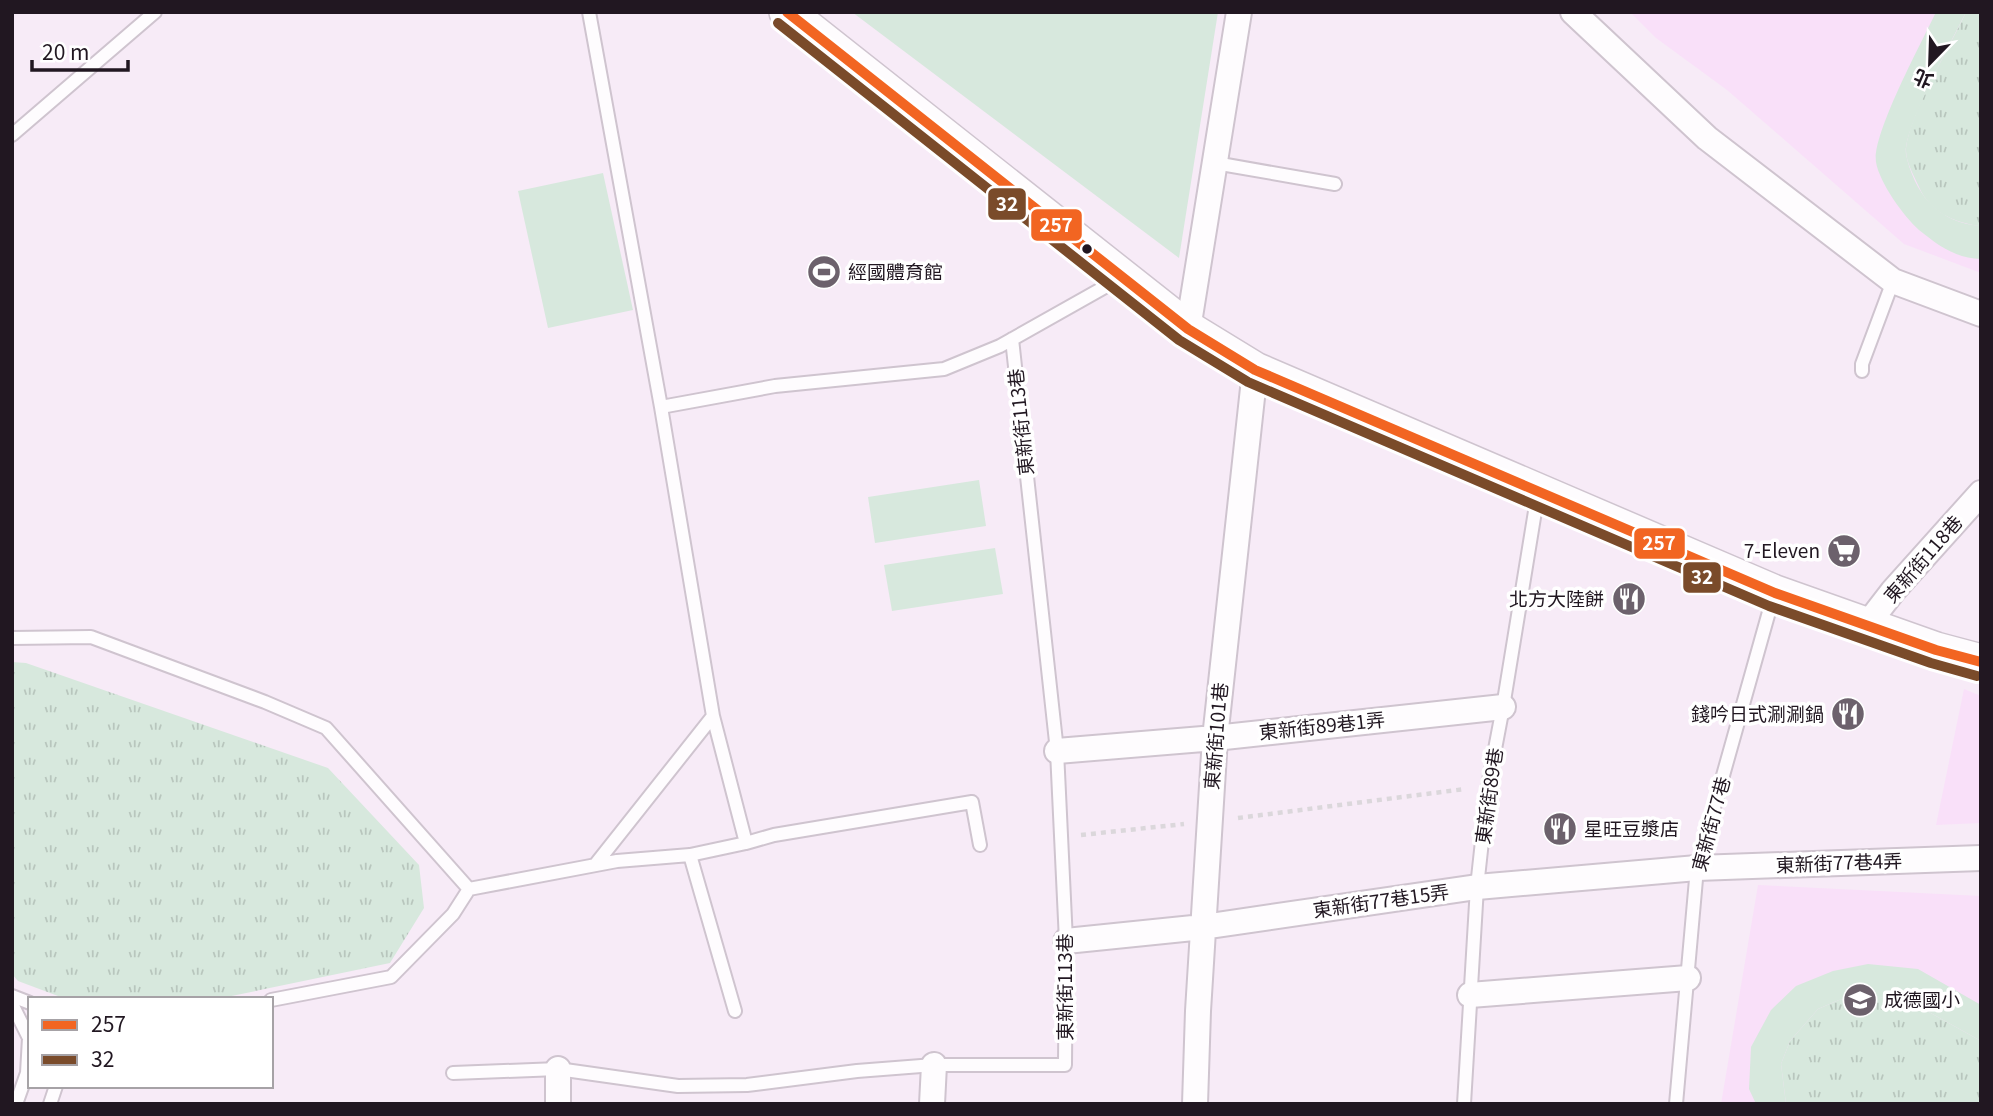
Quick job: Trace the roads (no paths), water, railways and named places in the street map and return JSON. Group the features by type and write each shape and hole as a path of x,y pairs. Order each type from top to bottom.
{"street":[{"path":"787,12 1188,329 1255,370 1774,593 1866,626 1981,662"},
{"path":"1188,329 1239,12"},
{"path":"1573,12 1707,138 1893,281 1981,314"},
{"name":"東新街101巷","path":"1195,1104 1215,738 1255,370"},
{"name":"東新街118巷","path":"1866,626 1981,493"},
{"name":"東新街89巷1弄","path":"1057,751 1215,738 1503,708"},
{"name":"東新街77巷4弄","path":"1697,868 1981,858"},
{"name":"東新街77巷15弄","path":"1066,941 1203,927 1477,887 1697,868"},
{"path":"1470,995 1688,978"},
{"path":"932,1104 934,1065"},
{"path":"558,1069 558,1104"}],"lane":[{"path":"12,135 155,12"},
{"path":"589,12 661,407 713,716 746,844"},
{"path":"1215,163 1335,184"},
{"path":"661,407 775,386 944,369 1012,339 1123,277"},
{"path":"1862,371 1861,364 1893,281"},
{"name":"東新街113巷","path":"453,1073 558,1069 678,1086 747,1085 857,1071 934,1065 1065,1065 1066,941 1057,751 1012,339"},
{"name":"東新街89巷","path":"1464,1104 1477,887 1488,786 1539,492"},
{"name":"東新街77巷","path":"1676,1104 1697,868 1774,593"},
{"path":"12,638 91,637 265,702 326,728 469,889"},
{"path":"595,865 713,716"},
{"path":"273,1000 391,977 453,914 469,889 595,865 690,855 746,844 774,835 972,802 980,845"},
{"path":"690,855 735,1011"},
{"path":"12,1004 28,1036"},
{"path":"16,1104 27,1073 28,1056"}],"place":[{"name":"經國體育館","path":"824,272"},
{"name":"7-Eleven","path":"1844,551"},
{"name":"北方大陸餅","path":"1629,599"},
{"name":"錢吟日式涮涮鍋","path":"1848,714"},
{"name":"星旺豆漿店","path":"1560,829"},
{"name":"成德國小","path":"1860,1000"}]}
